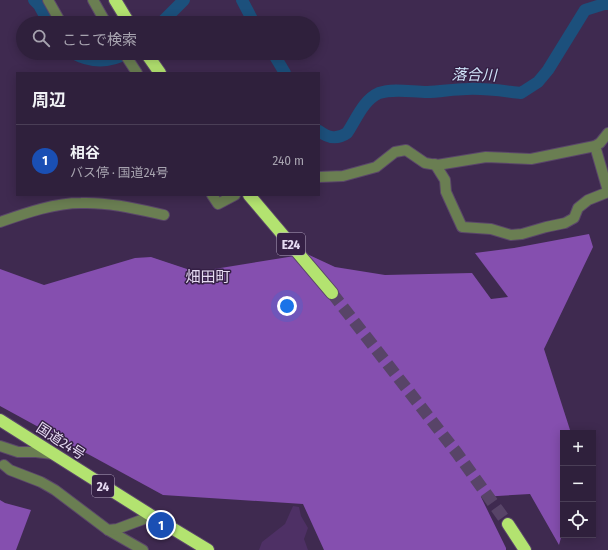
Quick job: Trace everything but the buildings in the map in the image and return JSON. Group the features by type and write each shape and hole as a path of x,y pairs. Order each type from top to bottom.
{"highway":[{"path":"115,0 125,16"},
{"path":"151,60 159,72"},
{"name":"E24","path":"250,196 332,293"},
{"name":"国道24号","path":"0,420 208,550"},
{"path":"508,524 525,550"}],"street":[{"path":"48,0 57,16"},
{"path":"93,0 102,16"},
{"path":"128,60 136,72"},
{"path":"320,177 342,176 376,167 395,152 406,150 425,163 435,164 453,163 486,157 531,159 595,146 600,143 608,133"},
{"path":"435,164 445,180 446,192 462,227 491,229 511,235 522,234 546,227 565,224 574,218 578,208 588,200 608,192 595,146"},
{"path":"213,196 218,204 232,196"},
{"path":"0,222 38,209 80,203 110,204 164,215"},
{"path":"0,446 18,452 54,454"},
{"path":"4,465 10,470 41,482 55,490 108,530 143,550"},
{"path":"108,530 117,529 152,516"}],"shaded area":[{"path":"589,234 593,247 544,349 570,430 560,430 561,538 559,545 530,494 481,497 506,550 324,550 303,504 163,495 0,406 0,269 44,285 135,258 151,257 196,272 307,254 335,267 385,275 472,273 491,299 508,297 475,253 514,248"},
{"path":"0,500 5,503 31,510 16,550 0,550"},
{"path":"293,506 299,507 301,516 308,528 304,539 308,550 259,550 262,542 285,524"}],"waterway":[{"name":"落合川","path":"34,0 39,5 45,16"},
{"name":"落合川","path":"168,16 184,0"},
{"name":"落合川","path":"242,0 250,16"},
{"name":"落合川","path":"320,132 333,137 340,137 347,133 364,105 373,96 379,93 397,90 432,92 457,89 494,90 521,93 538,82 548,70 585,10 608,4"},
{"name":"落合川","path":"93,60 100,60"},
{"name":"落合川","path":"100,60 107,60"},
{"name":"落合川","path":"277,60 284,72"}],"tunnel":[{"path":"332,293 457,453 508,524"}],"place":[{"name":"相谷","path":"161,525"}],"district":[{"name":"畑田町","path":"208,277"}]}
